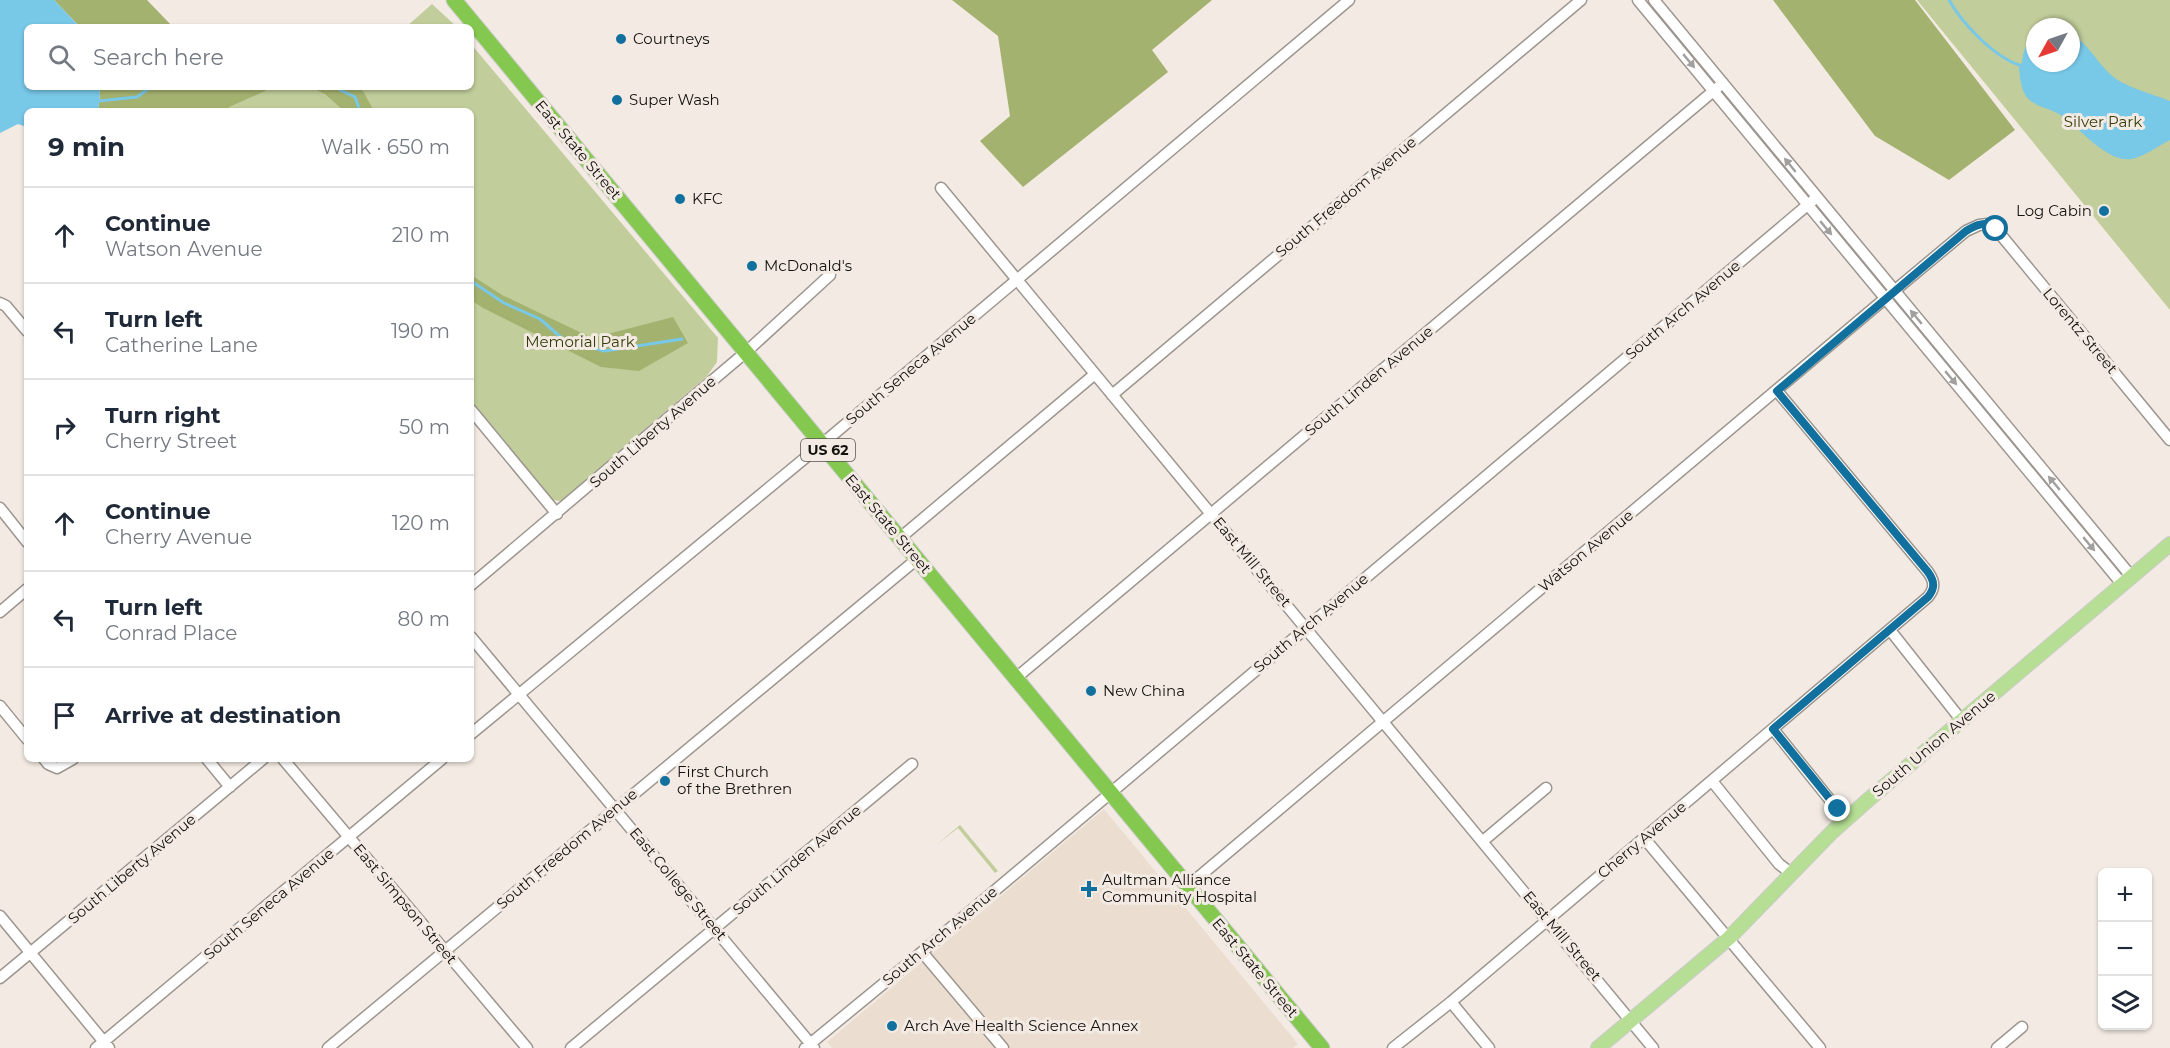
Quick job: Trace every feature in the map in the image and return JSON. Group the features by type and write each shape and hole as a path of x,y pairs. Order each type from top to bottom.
{"highway":[{"name":"East State Street","path":"454,0 474,24"},
{"name":"East State Street","path":"474,24 1322,1048"}],"main road":[{"name":"South Union Avenue","path":"1598,1048 1729,938 1846,820 2170,544"}],"street":[{"name":"South Seneca Avenue","path":"474,732 822,444 1349,0"},
{"name":"South Freedom Avenue","path":"1112,395 1581,0"},
{"path":"1638,0 1848,254 1942,348 2078,511 2127,580"},
{"path":"1654,0 1857,247 1933,356 2068,519 2127,580"},
{"path":"1665,33 1675,26"},
{"name":"South Linden Avenue","path":"1016,678 1723,83"},
{"path":"1767,156 1776,148"},
{"name":"East Mill Street","path":"941,188 1653,1048"},
{"name":"South Arch Avenue","path":"810,1047 1817,197"},
{"name":"Watson Avenue","path":"1188,886 1966,231 1988,224"},
{"name":"Lorentz Street","path":"1988,224 1996,229 2170,440"},
{"path":"1848,254 1857,247"},
{"name":"South Liberty Avenue","path":"474,583 746,352 831,275"},
{"path":"0,303 6,306 24,327"},
{"path":"1933,356 1942,348"},
{"path":"900,538 1095,374"},
{"name":"Cherry Avenue","path":"1393,1048 1451,1002 1928,597 1934,585 1928,572 1777,391"},
{"path":"1978,410 1987,402"},
{"path":"474,414 557,514"},
{"path":"2023,465 2032,457"},
{"path":"0,508 24,538"},
{"path":"2068,519 2078,511"},
{"name":"South Freedom Avenue","path":"328,1048 917,559"},
{"path":"0,612 24,592"},
{"path":"1890,630 1962,721"},
{"name":"East College Street","path":"474,641 715,928 810,1047"},
{"path":"0,706 24,735"},
{"path":"1773,729 1846,820"},
{"path":"46,762 57,768 68,762"},
{"path":"209,762 230,787"},
{"name":"South Liberty Avenue","path":"0,978 259,762"},
{"name":"East Simpson Street","path":"286,762 527,1048"},
{"name":"South Seneca Avenue","path":"103,1046 438,762"},
{"name":"South Linden Avenue","path":"571,1048 912,764"},
{"path":"1712,781 1779,864 1792,874"},
{"path":"1483,841 1546,788"},
{"path":"1644,838 1820,1048"},
{"path":"0,916 103,1046"},
{"path":"922,952 1002,1048"},
{"path":"1451,1002 1489,1048"},
{"path":"1997,1048 2022,1027"}],"shaded area":[{"name":"Aultman Alliance Community Hospital","path":"1104,809 1298,1044 1293,1048 832,1048 827,1042"}],"green space":[{"path":"54,0 147,0 170,24 77,24"},
{"path":"952,0 1212,0 1152,50 1168,72 1023,187 980,141 1010,116 998,36"},
{"path":"1773,0 1915,0 2015,130 1949,180 1875,136"},
{"name":"Silver Park","path":"1917,0 2170,0 2170,310"},
{"path":"432,4 454,24 409,24"},
{"name":"Memorial Park","path":"474,48 718,338 717,362 707,376 561,501 553,500 474,405 474,108 207,108 228,90 474,90"},
{"path":"99,90 266,90 229,108 98,108"},
{"path":"316,90 361,90 372,108 341,108 325,94"},
{"path":"474,277 502,295 592,338 673,317 688,343 639,371 601,367 474,302"},
{"path":"960,825 998,871 995,873 958,828 935,846"}],"water":[{"path":"0,0 54,0 77,24 24,24 24,90 99,90 98,108 24,108 24,126 18,124 0,133"},
{"path":"2080,40 2116,79 2170,101 2170,140 2132,159 2123,159 2104,151 2062,116 2034,103 2026,96 2019,65 2022,63 2026,47 2026,72 2080,72"}],"waterway":[{"path":"1949,0 1979,38 2009,61 2019,65"},
{"path":"97,100 137,97 147,90"},
{"path":"340,90 355,97 359,108"},
{"path":"474,283 504,303 540,319 564,340 575,346 605,351 682,339"}],"place":[{"name":"Courtneys","path":"621,39"},
{"name":"Super Wash","path":"617,100"},
{"name":"KFC","path":"680,199"},
{"name":"Log Cabin","path":"2104,211"},
{"name":"McDonald's","path":"752,266"},
{"name":"New China","path":"1091,691"},
{"name":"First Church of the Brethren","path":"665,781"},
{"name":"Aultman Alliance Community Hospital","path":"1089,889"},
{"name":"Arch Ave Health Science Annex","path":"892,1026"}],"route":[{"path":"1838,809 1773,729 1928,597 1934,582 1777,391 1966,231 1983,224 1991,225 1996,229"}]}
